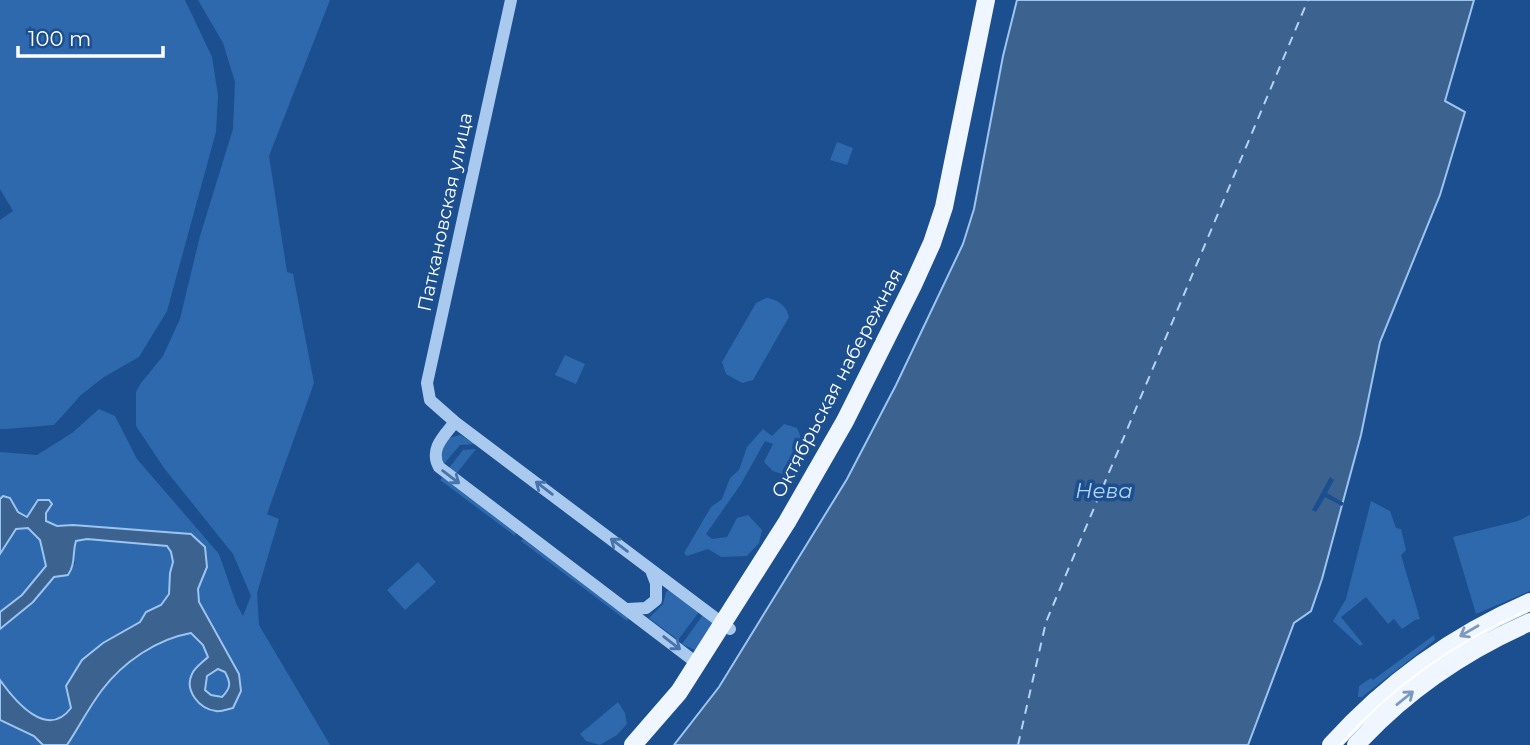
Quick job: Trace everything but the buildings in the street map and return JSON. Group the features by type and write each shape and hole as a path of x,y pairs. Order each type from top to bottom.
{"main road":[{"name":"Октябрьская набережная","path":"649,745 690,694 726,626 816,474 932,243 949,187 986,0"},
{"name":"Октябрьская набережная","path":"634,745 674,699 796,528 841,452 942,247 954,212 997,0"},
{"path":"1331,745 1384,693 1444,646 1530,602"},
{"path":"1356,745 1375,724 1426,681 1479,646 1530,622"}],"street":[{"name":"Паткановская улица","path":"511,0 427,383 430,400 455,422 726,626"},
{"path":"455,422 434,452 439,467 698,664"},
{"path":"627,609 646,608 656,600 656,583 651,569"}],"shaded area":[{"path":"0,0 185,0 212,57 218,95 216,132 167,311 139,357 104,377 81,395 54,425 6,429 0,429 0,220 13,211 0,189"},
{"path":"198,0 330,0 269,156 287,272 293,274 314,383 267,514 279,519 257,593 259,625 330,745 67,745 97,697 120,670 153,646 178,636 191,633 203,645 208,658 192,672 207,708 241,691 199,602 198,589 207,567 174,532 57,526 46,521 46,513 38,500 27,517 18,512 3,496 0,499 0,452 37,455 72,433 99,409 115,416 137,459 219,554 243,616 251,596 233,554 164,468 136,426 136,392 163,356 180,319 200,236 233,129 235,82 223,43"},
{"path":"837,142 853,148 847,165 830,160"},
{"path":"766,298 780,303 789,317 753,380 742,383 726,374 722,362 756,303"},
{"path":"565,355 585,364 576,384 555,375"},
{"path":"784,424 797,428 799,432 804,451 801,466 788,476 773,471 764,462 773,444 765,441 741,484 706,534 712,539 727,537 737,518 748,515 762,530 759,543 747,556 721,557 708,549 687,556 684,553 711,507 722,499 730,478 739,470 747,447 763,429 772,436"},
{"path":"460,435 476,444 460,445 444,464 441,453 448,438"},
{"path":"476,449 457,473 449,468 463,450"},
{"path":"443,477 516,532 515,536 440,480"},
{"path":"1371,501 1390,511 1396,528 1401,529 1406,550 1401,555 1420,619 1402,629 1394,619 1388,624 1366,597 1341,617 1363,644 1360,646 1333,621 1346,599"},
{"path":"1530,515 1530,591 1476,614 1453,537 1518,521"},
{"path":"28,528 40,539 46,566 22,595 0,612 0,554 16,529"},
{"path":"87,539 167,546 173,562 168,594 161,605 146,612 140,622 103,643 82,660 66,686 71,708 61,717 42,719 23,706 0,680 0,629 33,602 54,577 75,564 73,551 76,541"},
{"path":"523,539 629,617 627,621 521,541"},
{"path":"418,562 436,582 405,610 387,590"},
{"path":"669,590 699,612 678,640 649,618 663,604"},
{"path":"703,615 713,624 697,651 682,644"},
{"path":"1434,635 1435,640 1362,697 1358,697 1359,686 1371,678 1373,680"},
{"path":"218,669 225,672 229,682 222,697 211,695 205,690 207,676"},
{"path":"618,702 625,713 627,724 617,735 600,745 586,741 580,734"},
{"path":"0,720 34,736 43,745 0,745"}],"water":[{"name":"Нева","path":"1017,0 1474,0 1445,101 1465,112 1440,195 1380,342 1361,435 1311,611 1294,623 1248,745 674,745 719,687 847,479 896,385 963,244 974,209 1003,56"},
{"path":"3,496 10,498 18,512 27,517 38,500 49,500 52,504 46,513 46,521 57,526 191,534 205,547 207,567 198,589 199,602 239,674 241,691 233,708 216,711 204,707 195,698 190,680 197,667 208,657 203,645 191,633 153,646 120,670 97,697 67,745 43,745 34,736 0,720 0,680 14,698 32,714 52,720 62,717 71,708 66,686 82,660 103,643 140,622 146,612 161,605 169,594 173,562 167,546 87,539 76,541 68,575 54,577 33,602 0,629 0,612 22,595 46,566 40,540 28,528 16,529 0,554 0,499","holes":["218,669 225,672 229,682 227,691 222,697 211,695 205,690 207,676"]}],"pier":[{"path":"1330,477 1334,480 1327,493 1344,503 1342,506 1325,497 1316,512 1312,510"}],"ferry route":[{"path":"1018,745 1046,622 1308,0"}],"tram line":[{"path":"1340,745 1382,703 1428,666 1477,635 1530,609"}]}
